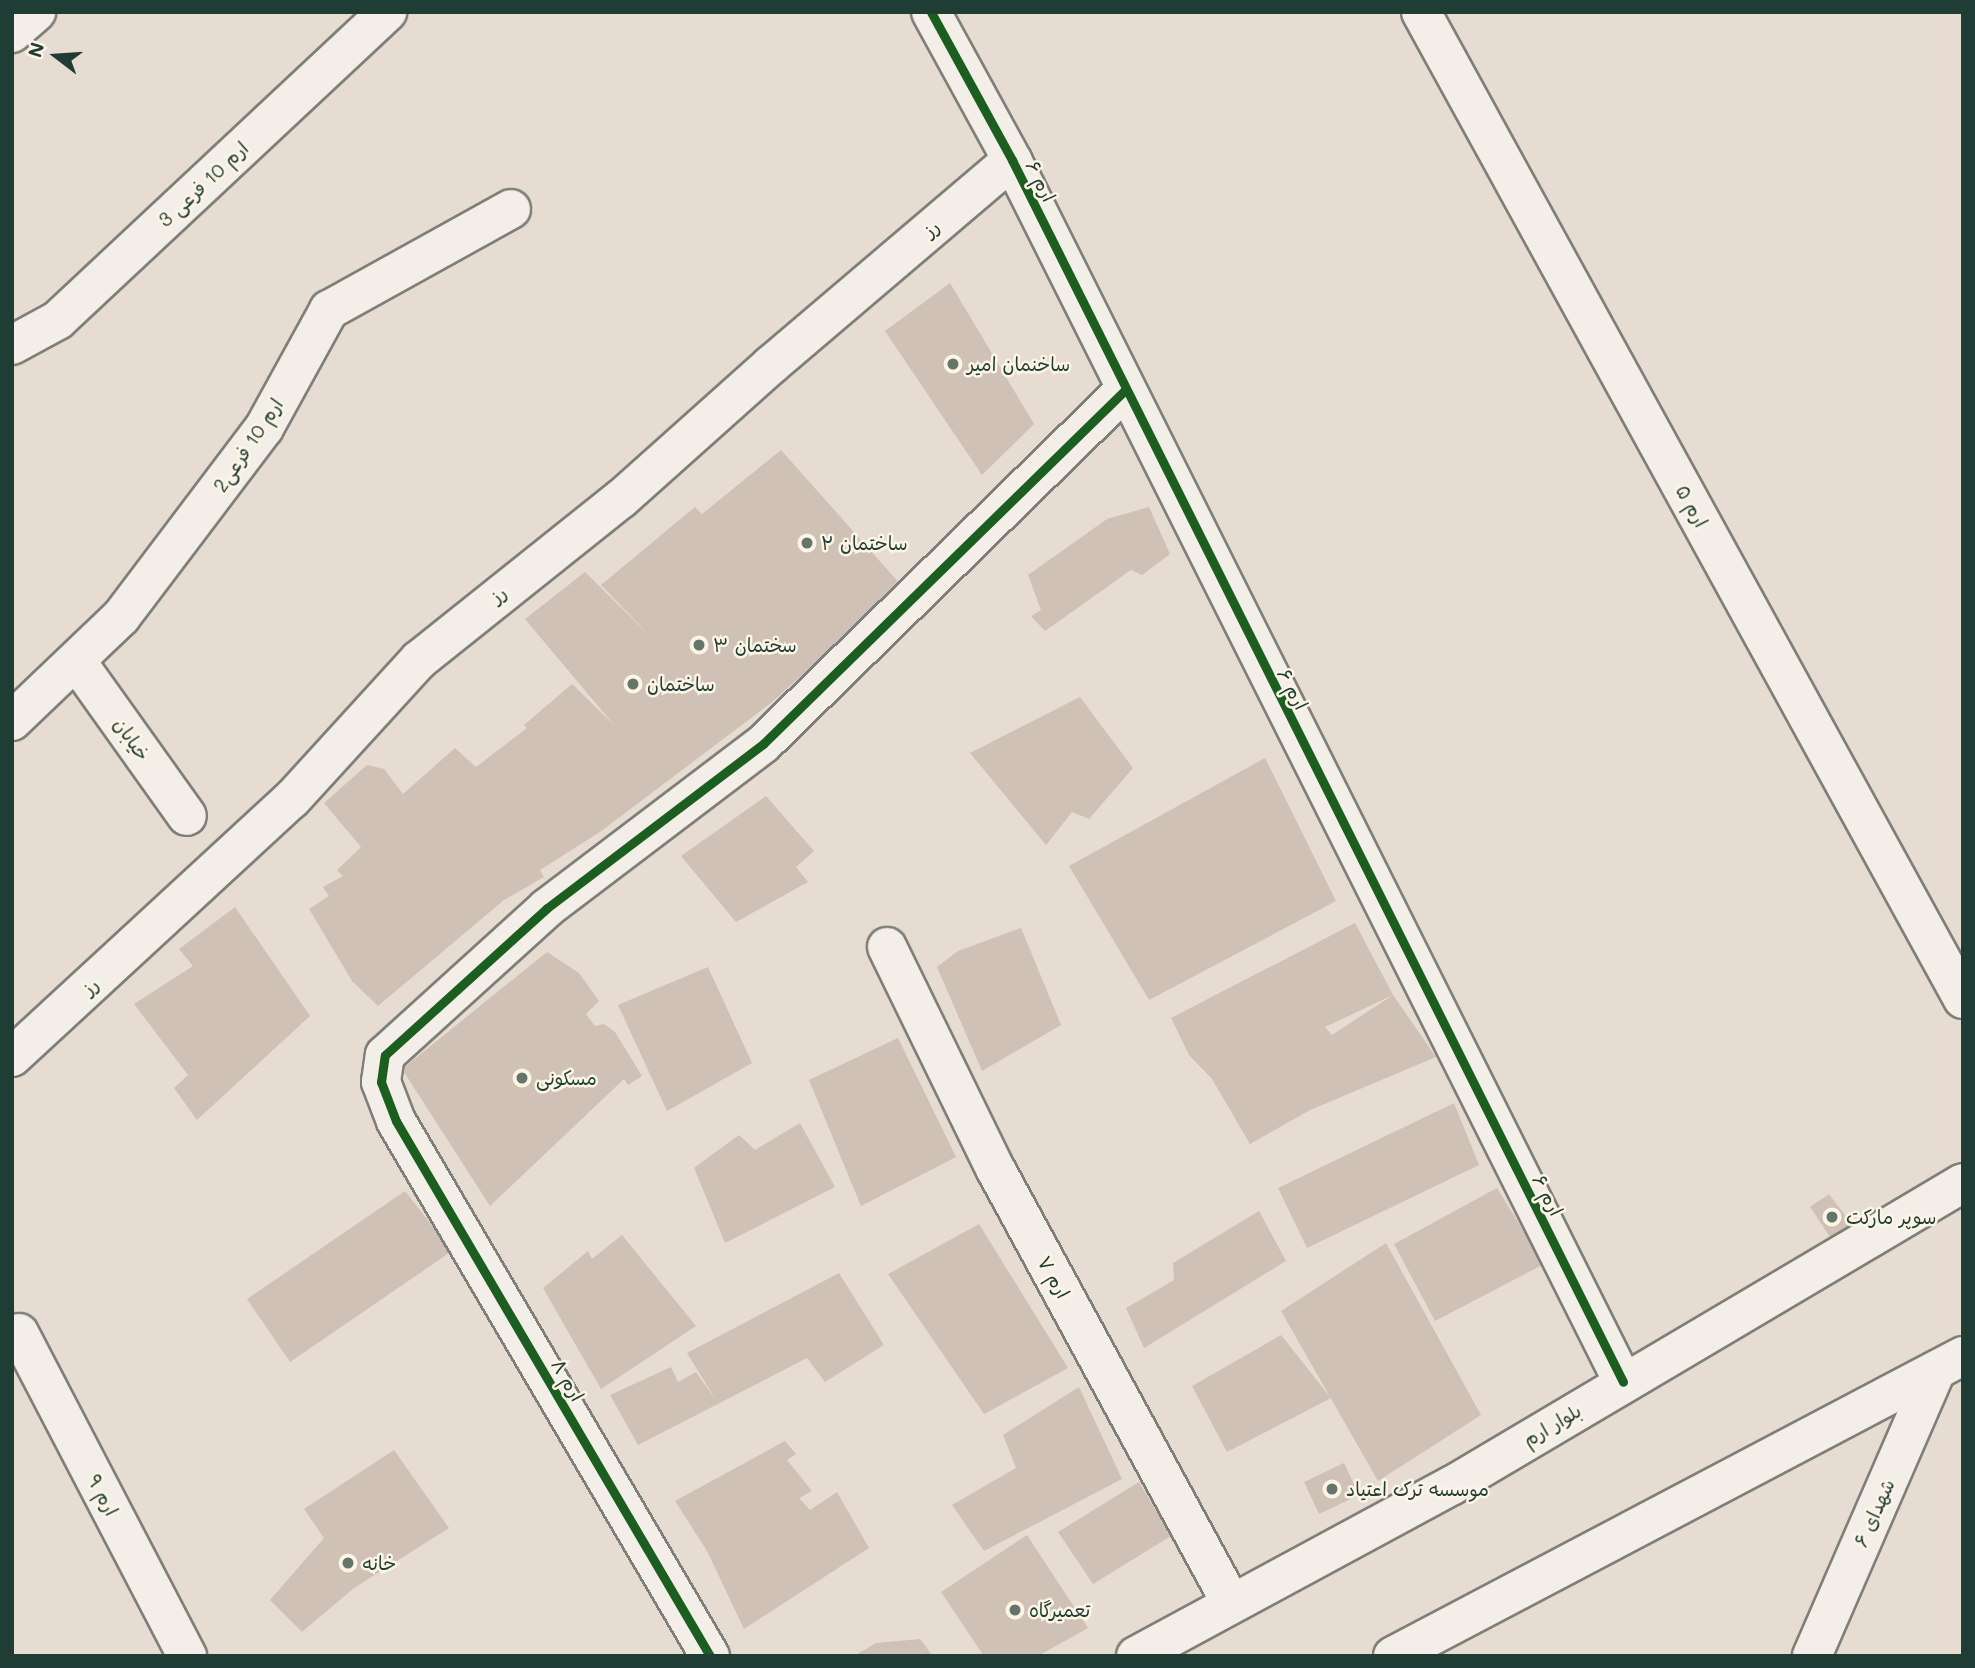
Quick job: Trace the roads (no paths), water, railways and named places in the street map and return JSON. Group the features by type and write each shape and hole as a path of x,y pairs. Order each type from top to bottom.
{"street":[{"path":"12,33 36,12"},
{"name":"ارم 10 فرعی 3","path":"12,345 58,320 387,12"},
{"name":"ارم ۶","path":"930,12 1012,160 1124,391 1623,1382"},
{"name":"ارم ۵","path":"1421,12 1963,999"},
{"name":"رز","path":"12,1057 292,799 419,660 621,499 771,365 1012,160"},
{"name":"ارم 10 فرعی2","path":"12,721 77,662 121,617 264,428 330,310 511,209"},
{"name":"ارم ۸","path":"710,1656 396,1121 381,1082 385,1055 547,908 763,744 1124,391"},
{"name":"خیابان","path":"77,662 187,816"},
{"name":"ارم ۷","path":"887,947 996,1170 1231,1602"},
{"name":"بلوار ارم","path":"1136,1656 1231,1602 1451,1486 1963,1183"},
{"name":"ارم ۹","path":"19,1334 187,1656"},
{"path":"1402,1653 1950,1363"},
{"name":"شهدای ۶","path":"1812,1656 1950,1363"}],"place":[{"name":"ساخنمان امیر","path":"953,364"},
{"name":"ساختمان ۲","path":"807,543"},
{"name":"سختمان ۳","path":"699,645"},
{"name":"ساختمان","path":"633,684"},
{"name":"مسکونی","path":"522,1078"},
{"name":"سوپر مارکت","path":"1832,1217"},
{"name":"موسسه ترک اعتیاد","path":"1332,1489"},
{"name":"خانه","path":"348,1563"},
{"name":"تعمیرگاه","path":"1015,1610"}]}
